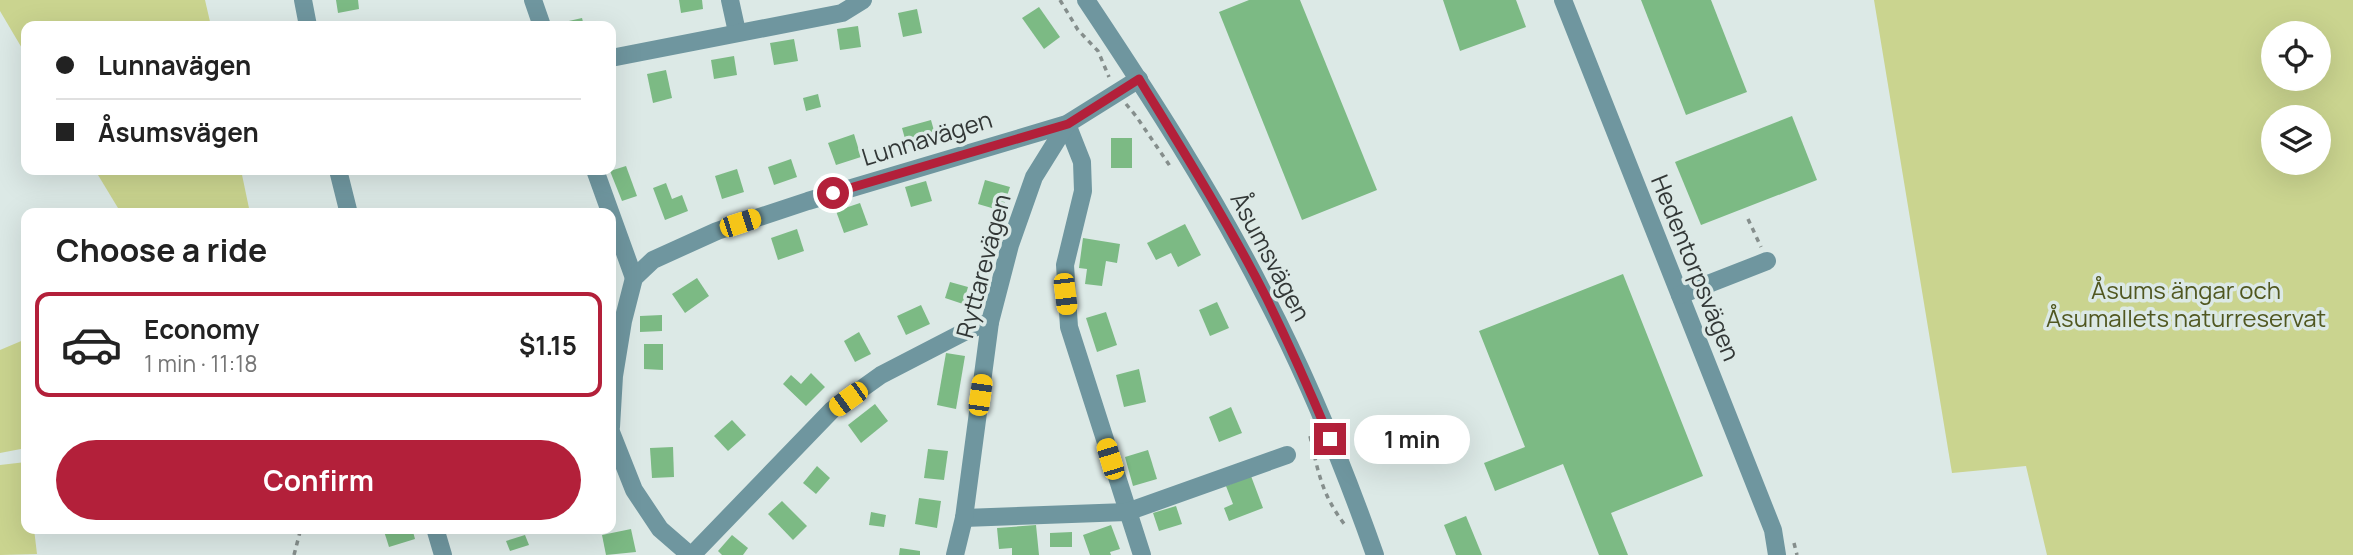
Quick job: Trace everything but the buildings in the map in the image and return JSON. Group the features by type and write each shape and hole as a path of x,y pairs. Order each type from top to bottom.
{"street":[{"path":"303,0 307,21"},
{"path":"533,0 540,21"},
{"path":"730,0 737,32"},
{"path":"616,57 842,13 863,0"},
{"name":"Åsumsvägen","path":"1086,0 1139,79 1224,220 1265,296 1330,439 1375,555"},
{"name":"Hedentorpsvägen","path":"1563,0 1773,530 1777,555"},
{"name":"Lunnavägen","path":"634,278 653,260 717,231 808,201 1068,124 1139,79"},
{"path":"1068,124 1082,162 1083,191 1065,265 1069,327 1142,555"},
{"name":"Ryttarevägen","path":"955,555 964,518 990,322 1010,245 1034,177 1068,124"},
{"path":"339,175 348,208"},
{"path":"597,175 609,208"},
{"path":"616,228 634,278 622,321 616,362"},
{"path":"1680,295 1767,261"},
{"path":"616,445 634,490 660,529 691,555 832,410 881,375 968,330 990,322"},
{"path":"964,518 1127,512 1287,455"},
{"path":"437,534 443,555"}],"path":[{"path":"1060,0 1098,51 1116,94 1136,116 1176,174"},
{"path":"1748,219 1767,261"},
{"path":"1309,432 1314,460 1333,510 1349,530"},
{"path":"295,555 300,534"}],"green space":[{"path":"0,0 205,0 210,21 21,21 21,47 0,11"},
{"name":"Åsums ängar och Åsumallets naturreservat","path":"1874,0 2353,0 2353,555 2047,555 2026,466 1952,473"},
{"path":"98,175 242,175 249,208 118,208"},
{"path":"21,341 21,449 0,453 0,350"},
{"path":"21,463 21,534 35,534 37,554 0,555 0,465"}],"route":[{"path":"833,193 1068,124 1139,79 1230,231 1265,296 1330,439"}]}
